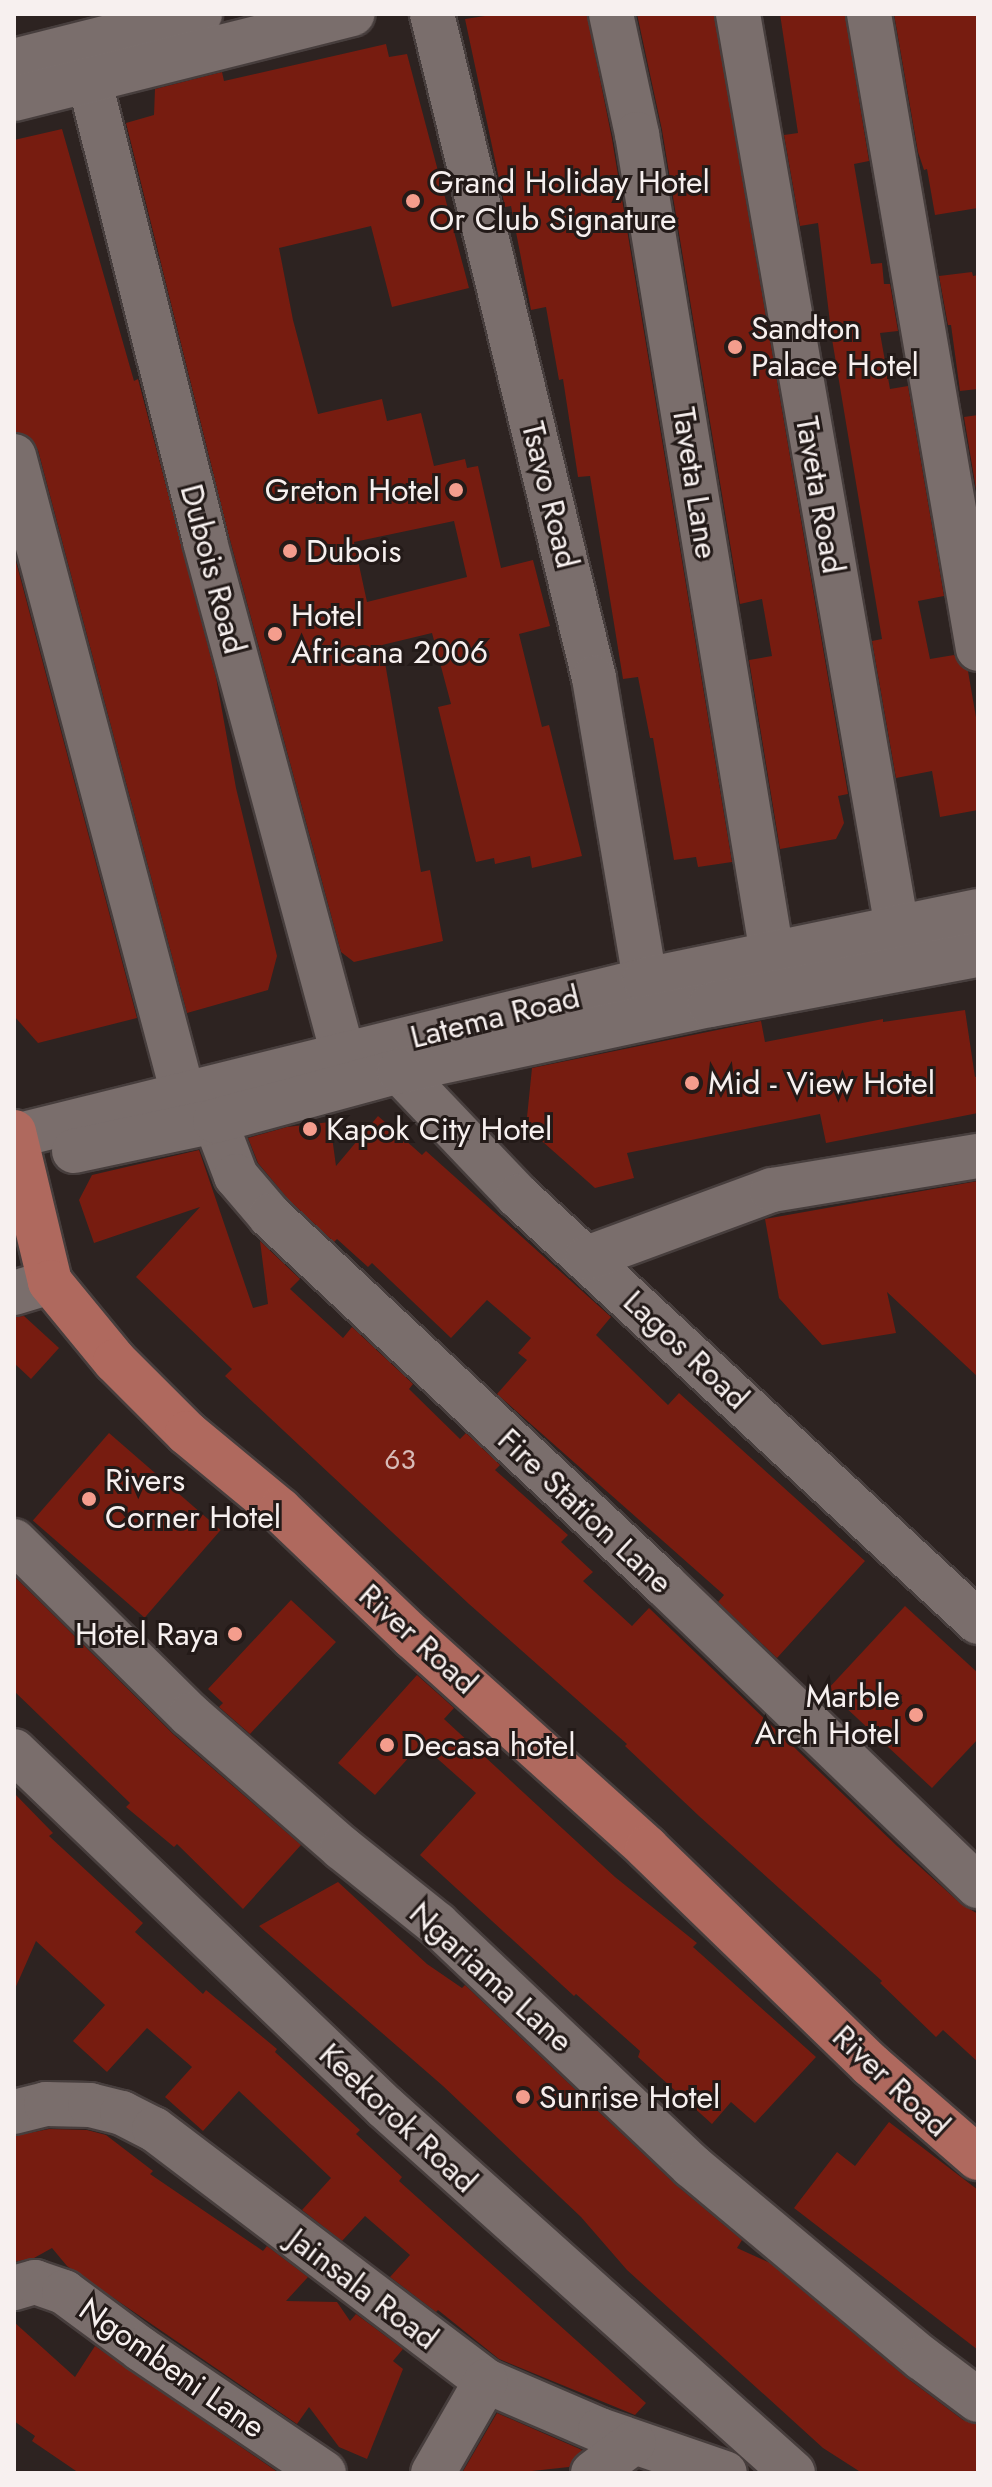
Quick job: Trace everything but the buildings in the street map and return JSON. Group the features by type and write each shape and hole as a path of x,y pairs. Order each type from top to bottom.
{"main road":[{"name":"River Road","path":"17,1144 32,1288 115,1361 187,1433 280,1510 413,1637 647,1848 871,2065 978,2158"}],"street":[{"path":"14,61 144,21 200,14"},
{"path":"14,99 90,83 185,54 352,14"},
{"name":"Tsavo Road","path":"432,14 594,678 645,980"},
{"name":"Taveta Lane","path":"611,14 637,134 772,954"},
{"name":"Taveta Road","path":"738,14 897,928"},
{"path":"869,14 978,649"},
{"name":"Dubois Road","path":"90,83 205,542 330,1068"},
{"name":"Fire Station Lane","path":"14,456 199,1108 236,1176 270,1216 664,1584 978,1886"},
{"name":"Latema Road","path":"330,1068 399,1071 532,1026 645,980 978,911"},
{"name":"Latema Road","path":"17,1144 199,1108 330,1068 532,1026 710,1005 978,955"},
{"name":"Lagos Road","path":"399,1071 518,1196 978,1622"},
{"path":"587,1258 772,1190 978,1156"},
{"name":"Ngariama Lane","path":"14,1541 190,1715 342,1848 437,1924 692,2166 922,2358 978,2400"},
{"name":"Keekorok Road","path":"14,1751 397,2118 793,2473"},
{"name":"Jainsala Road","path":"14,2112 46,2104 90,2105 122,2113 154,2129 486,2381 634,2442 725,2473"},
{"name":"Ngombeni Lane","path":"14,2288 35,2282 64,2292 141,2349 324,2473"},
{"path":"433,2473 486,2381"},
{"path":"593,2473 634,2442"}],"place":[{"name":"Grand Holiday Hotel Or Club Signature","path":"413,201"},
{"name":"Sandton Palace Hotel","path":"735,347"},
{"name":"Greton Hotel","path":"456,490"},
{"name":"Dubois","path":"290,551"},
{"name":"Hotel Africana 2006","path":"275,634"},
{"name":"Mid - View Hotel","path":"692,1083"},
{"name":"Kapok City Hotel","path":"310,1129"},
{"name":"Rivers Corner Hotel","path":"89,1499"},
{"name":"Hotel Raya","path":"235,1634"},
{"name":"Marble Arch Hotel","path":"916,1715"},
{"name":"Decasa hotel","path":"387,1745"},
{"name":"Sunrise Hotel","path":"523,2097"}]}
